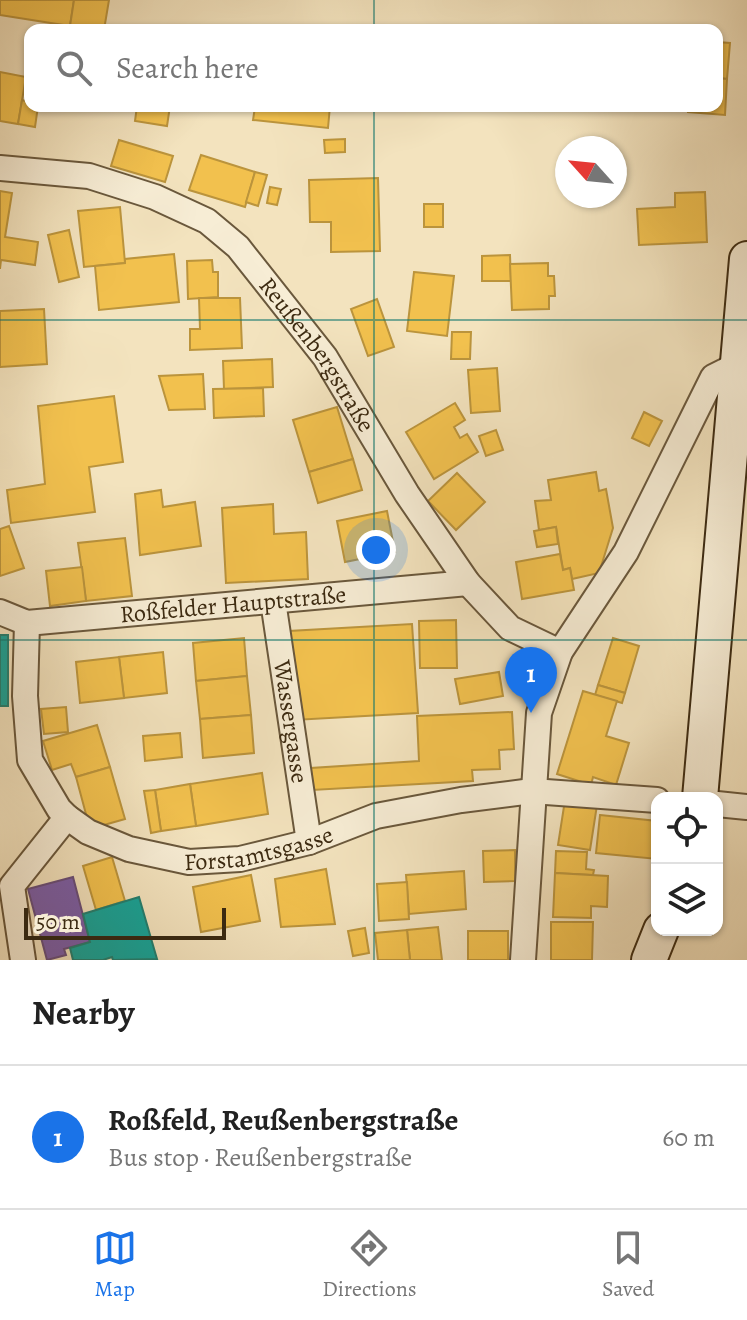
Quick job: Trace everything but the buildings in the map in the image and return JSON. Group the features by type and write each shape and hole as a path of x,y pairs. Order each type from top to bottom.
{"main road":[{"path":"701,792 743,364 747,259"},
{"path":"649,960 659,936"}],"street":[{"name":"Reußenbergstraße","path":"0,168 89,176 155,197 207,221 238,247 325,357 407,494 468,583 510,628 560,652"},
{"path":"523,960 539,713 560,652 626,552 713,377 743,364"},
{"name":"Roßfelder Hauptstraße","path":"0,612 27,623 468,583"},
{"name":"Wassergasse","path":"273,601 309,842"},
{"name":"Forstamtsgasse","path":"27,623 25,696 30,760 67,817 88,832 129,849 189,862 240,859 309,842 376,816 461,800 532,791 651,800"},
{"path":"723,805 747,807"},
{"path":"23,960 12,886 67,817"}],"place":[{"name":"Roßfeld, Reußenbergstraße","path":"531,713"}]}
